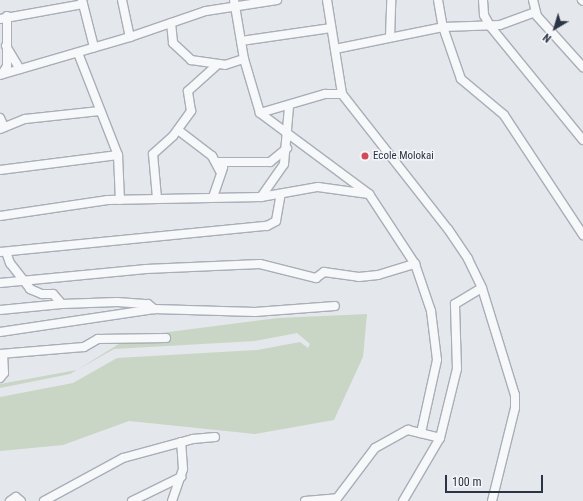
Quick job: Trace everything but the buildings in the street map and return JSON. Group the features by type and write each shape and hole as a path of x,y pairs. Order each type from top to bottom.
{"street":[{"path":"122,0 130,38"},
{"path":"1,74 130,38 206,10 235,3 277,0"},
{"path":"327,0 342,94 448,229 468,259 482,288 515,395 515,408 492,501"},
{"path":"390,37 391,0"},
{"path":"438,0 443,28 461,79 504,115 583,235"},
{"path":"483,0 484,15 490,26 583,140"},
{"path":"534,0 535,12 583,67"},
{"path":"1,74 7,66 2,41 3,18 82,2 94,48"},
{"path":"235,3 244,59 260,113 288,131 369,194 415,264 431,311 437,360 422,433"},
{"path":"335,49 390,37 443,28 504,24 535,12"},
{"path":"171,23 173,43 191,60 217,65 244,59"},
{"path":"241,42 331,28"},
{"path":"2,41 20,69"},
{"path":"78,53 118,154 120,200"},
{"path":"157,198 152,158 178,130 191,111 188,91 217,65"},
{"path":"260,113 290,107 325,94 342,94"},
{"path":"261,197 284,164 288,148 290,107"},
{"path":"0,118 2,128 25,119 100,111"},
{"path":"178,130 218,162 270,162 288,148"},
{"path":"0,170 118,154"},
{"path":"213,197 220,171 218,162"},
{"path":"220,171 228,163"},
{"path":"0,216 120,200 157,198 261,197 318,187 369,194"},
{"path":"62,304 53,294 37,293 22,280 3,252 267,226 276,221 281,194"},
{"path":"0,283 146,269 260,264 316,278 324,272 359,277 378,275 415,264"},
{"path":"403,501 440,438 457,369 455,304 482,288"},
{"path":"0,310 62,304 117,302 148,304 154,309"},
{"path":"0,332 154,309 255,312 335,306"},
{"path":"0,378 4,373 1,354 84,347 98,340 166,338"},
{"path":"305,501 336,500 374,449 406,431 422,433 440,438"},
{"path":"48,500 123,458 181,442 215,437"},
{"path":"172,501 181,477 181,442"},
{"path":"132,501 181,477"},
{"path":"10,501 16,497 21,501"}],"green space":[{"path":"367,314 363,357 334,420 255,434 129,421 63,445 0,451 0,397 73,383 117,358 257,350 300,342 308,348 310,344 297,333 255,341 114,349 70,374 0,388 0,384 77,370 130,337 278,318"}],"place":[{"name":"Ecole Molokai","path":"365,156"}]}
